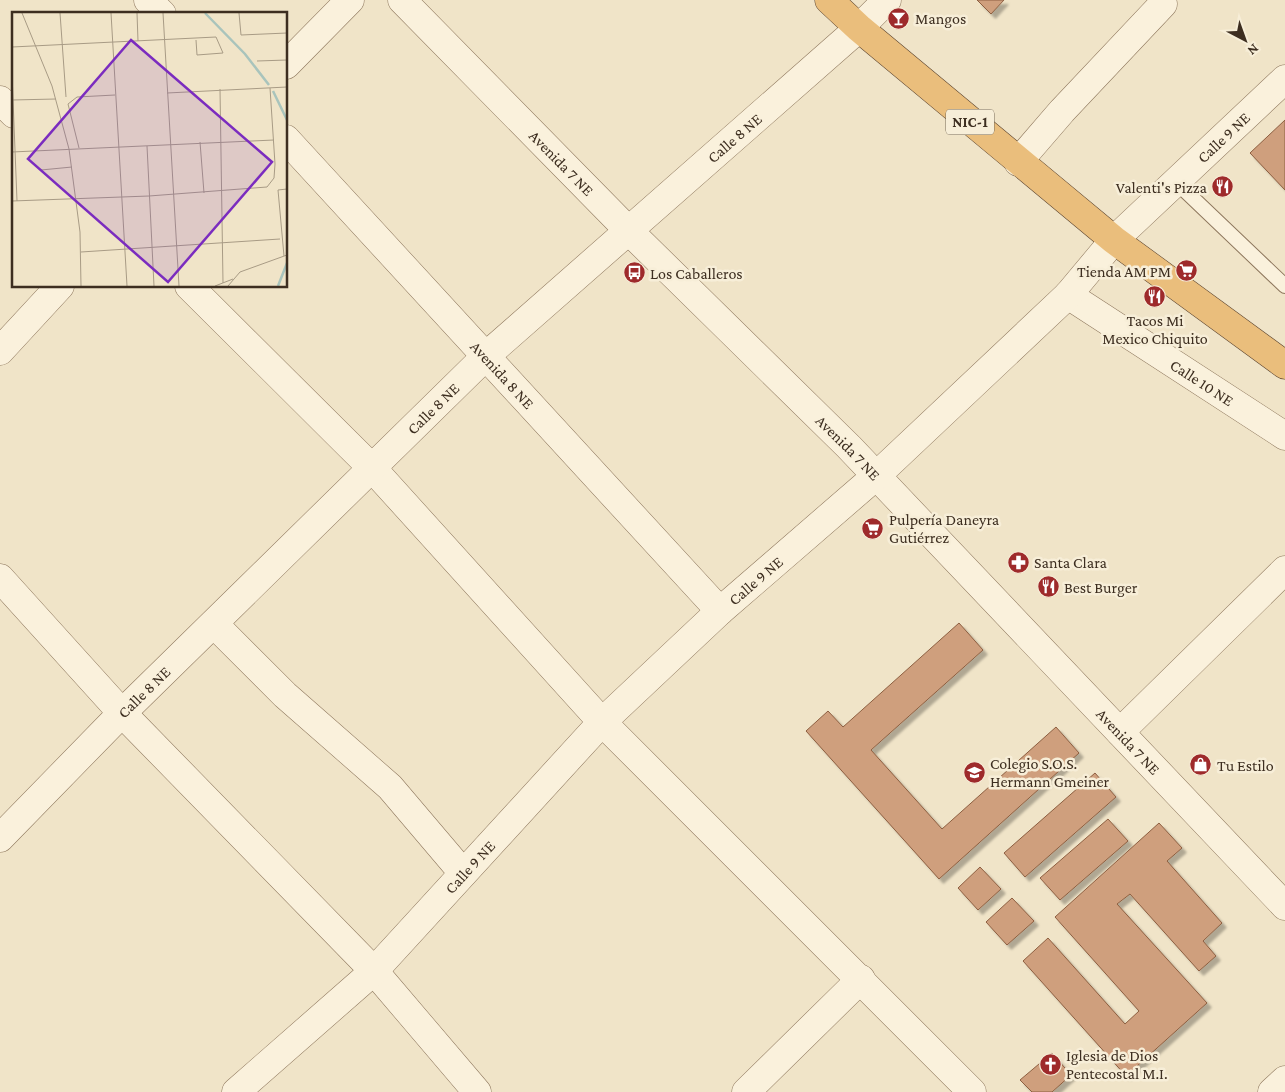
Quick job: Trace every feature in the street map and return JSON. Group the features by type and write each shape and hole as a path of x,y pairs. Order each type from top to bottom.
{"highway":[{"name":"NIC-1","path":"829,0 859,28 1018,162 1114,240 1285,365"}],"street":[{"path":"148,0 160,12"},
{"path":"288,63 350,0"},
{"name":"Avenida 7 NE","path":"402,0 629,231 876,476 1281,902"},
{"name":"Calle 8 NE","path":"0,838 122,713 373,469 487,355 859,28 886,0"},
{"path":"1018,162 1062,111 1163,4"},
{"name":"Calle 9 NE","path":"236,1092 374,971 602,722 720,610 876,476 1068,295 1114,240 1177,183 1285,79"},
{"path":"0,100 12,112"},
{"name":"Avenida 8 NE","path":"288,141 720,610"},
{"path":"0,351 58,288"},
{"path":"191,288 373,469 602,722 972,1092"},
{"name":"Calle 10 NE","path":"1068,295 1285,436"},
{"path":"1120,732 1285,570"},
{"path":"0,578 122,713 374,971 477,1092"},
{"path":"214,624 285,696 390,787 463,873"},
{"path":"746,1092 861,979"},
{"path":"1272,1092 1285,1080"}],"lane":[{"path":"1177,183 1285,286"}],"building":[{"path":"977,0 1004,0 991,14"},
{"path":"1285,120 1285,190 1250,153"},
{"path":"959,623 983,650 871,750 942,829 1056,727 1079,753 939,879 806,731 828,711 843,727"},
{"path":"1095,773 1116,797 1025,877 1004,853"},
{"path":"1108,819 1128,841 1060,900 1040,878"},
{"path":"1159,823 1182,848 1167,861 1222,923 1203,941 1216,956 1199,971 1130,894 1117,904 1207,1003 1126,1076 1023,961 1048,938 1125,1024 1139,1011 1055,917"},
{"path":"980,867 1001,889 978,910 958,888"},
{"path":"1012,898 1034,921 1007,945 986,922"},
{"name":"Iglesia de Dios Pentecostal M.I.","path":"1052,1053 1071,1075 1052,1092 1032,1092 1020,1080"}],"place":[{"name":"Mangos","path":"899,18"},
{"name":"Valenti's Pizza","path":"1223,187"},
{"name":"Tienda AM PM","path":"1187,271"},
{"name":"Los Caballeros","path":"634,273"},
{"name":"Tacos Mi Mexico Chiquito","path":"1155,296"},
{"name":"Pulpería Daneyra Gutiérrez","path":"873,528"},
{"name":"Santa Clara","path":"1018,562"},
{"name":"Best Burger","path":"1048,587"},
{"name":"Tu Estilo","path":"1201,765"},
{"name":"Colegio S.O.S. Hermann Gmeiner","path":"974,772"},
{"name":"Iglesia de Dios Pentecostal M.I.","path":"1050,1064"}]}
